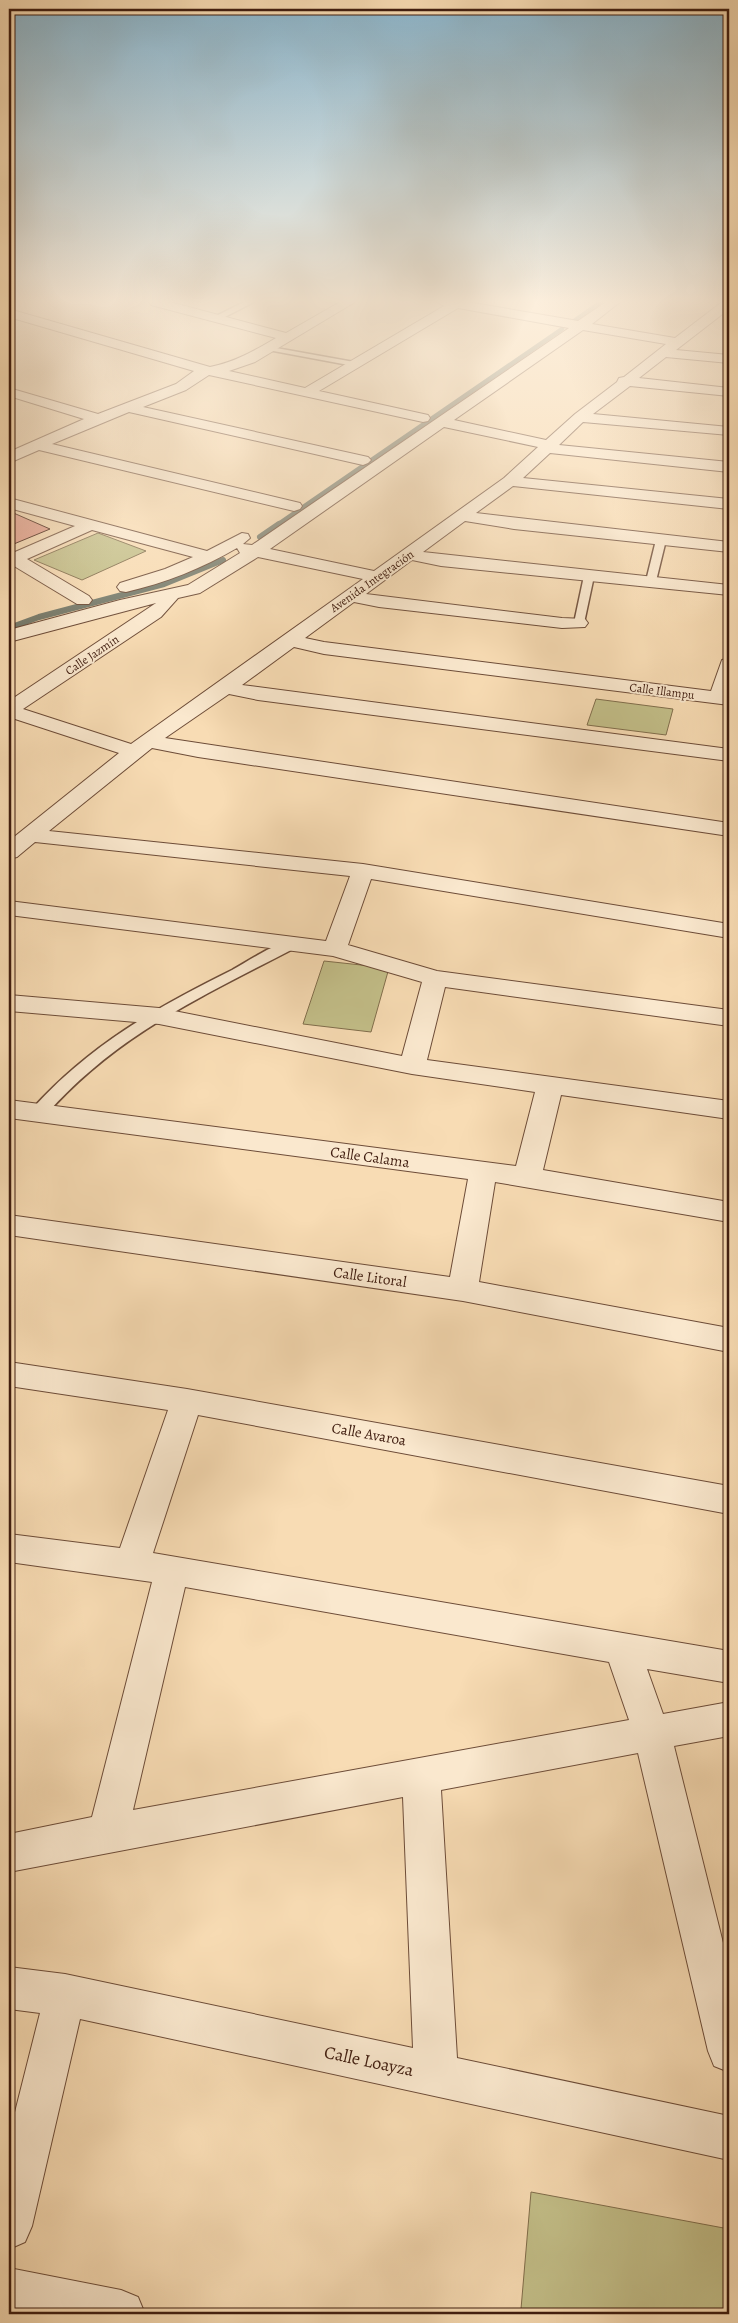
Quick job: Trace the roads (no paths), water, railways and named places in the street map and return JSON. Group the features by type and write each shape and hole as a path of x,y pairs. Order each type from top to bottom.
{"street":[{"path":"67,410 98,420"},
{"path":"9,458 122,410"},
{"path":"139,410 363,460"},
{"path":"387,410 423,418"},
{"path":"325,486 435,410"},
{"path":"9,636 126,604 194,589 254,552 457,410"},
{"name":"Avenida Integración","path":"9,852 141,746 410,555 510,481 588,410"},
{"path":"580,417 729,431"},
{"path":"442,422 547,447 729,467"},
{"path":"38,445 294,506"},
{"path":"510,481 729,504"},
{"path":"279,516 310,496"},
{"path":"9,503 211,557"},
{"path":"463,516 514,524 729,547"},
{"path":"12,558 90,525"},
{"path":"9,620 162,577 211,557 255,530"},
{"path":"231,545 254,552 377,577"},
{"path":"410,555 441,561 729,590"},
{"path":"12,558 83,600"},
{"name":"Calle Jazmín","path":"9,711 155,613 168,602 171,595"},
{"path":"350,596 379,602 562,623 579,623"},
{"name":"Calle Illampu","path":"290,640 324,648 724,698"},
{"path":"724,698 729,664"},
{"path":"226,687 258,694 729,755"},
{"path":"9,711 141,746 198,752 729,830"},
{"path":"29,835 363,871 729,931"},
{"path":"335,949 363,871"},
{"path":"9,908 335,949 435,978 729,1018"},
{"path":"412,1066 435,978"},
{"path":"9,1003 159,1016 412,1066 729,1110"},
{"path":"527,1177 550,1085"},
{"name":"Calle Calama","path":"9,1109 527,1177 729,1212"},
{"path":"463,1290 483,1171"},
{"name":"Calle Litoral","path":"9,1225 463,1290 729,1340"},
{"name":"Calle Avaroa","path":"9,1374 187,1401 729,1500"},
{"path":"132,1564 187,1401"},
{"path":"9,1548 172,1570 729,1667"},
{"path":"108,1833 172,1570"},
{"path":"622,1649 652,1734 729,2051"},
{"path":"9,1853 108,1833 729,1719"},
{"path":"421,1776 436,2075"},
{"name":"Calle Loayza","path":"9,1988 65,1995 729,2138"},
{"path":"9,2226 65,1995"},
{"path":"9,2290 121,2314"}],"lane":[{"path":"651,582 661,540"},
{"path":"579,623 589,576"},
{"path":"38,1113 56,1092 133,1028 159,1016 290,944"}],"waterway":[{"path":"277,525 444,410"},
{"path":"260,537 279,524"},
{"path":"9,628 39,617 164,584 223,560"}]}
